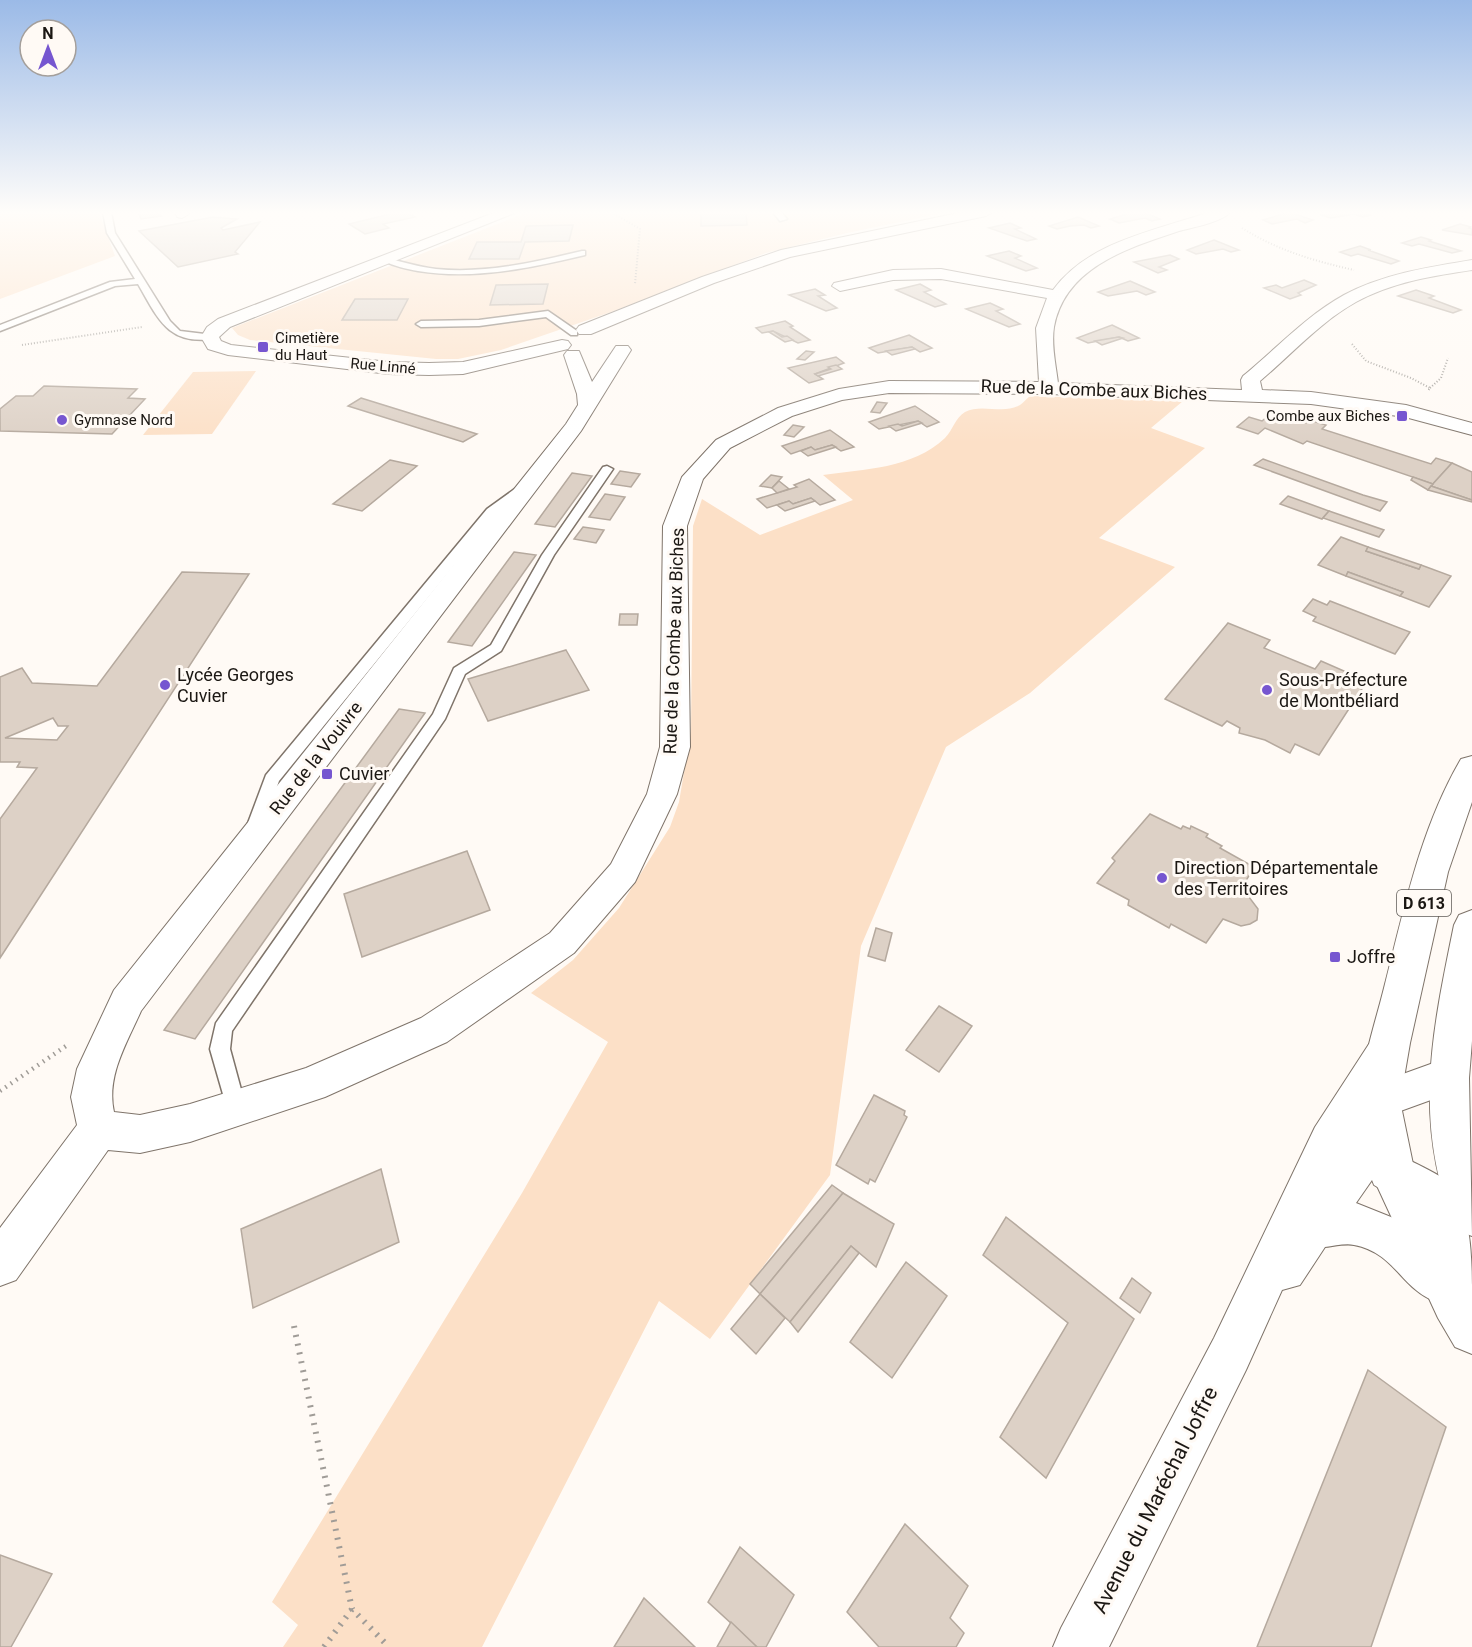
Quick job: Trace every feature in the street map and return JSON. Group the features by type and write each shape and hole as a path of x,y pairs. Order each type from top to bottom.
{"main road":[{"name":"Avenue du Maréchal Joffre","path":"1390,1043 1431,872 1460,790 1472,767"},
{"name":"D 613","path":"1472,925 1458,1003 1450,1075 1451,1130 1472,1214"},
{"name":"D 613","path":"1390,1043 1379,1101 1362,1158 1466,1304"}],"street":[{"path":"210,338 213,331 224,323 312,289"},
{"name":"Rue de la Vouivre","path":"573,341 641,306 685,289"},
{"name":"Rue de la Vouivre","path":"98,1130 91,1097 96,1069 127,1001 588,406 632,337 659,310 694,289"},
{"path":"1022,289 1055,295"},
{"path":"1049,388 1045,329 1055,295 1061,289"},
{"path":"1252,395 1250,380 1336,307 1374,289"},
{"path":"573,341 612,331 632,337"},
{"path":"573,341 605,356 632,337"},
{"name":"Rue Linné","path":"210,338 214,345 228,350 389,368 429,369 463,368 573,341"},
{"path":"573,341 588,406"},
{"name":"Rue de la Combe aux Biches","path":"98,1130 140,1134 190,1123 311,1084 434,1030 562,943 623,873 662,794 675,747 675,526 693,477 723,444 785,411 849,394 889,387 1049,388 1311,398 1414,413 1472,429"},
{"name":"Avenue du Maréchal Joffre","path":"1230,1354 1289,1261 1362,1158 1390,1043"},
{"path":"1379,1101 1450,1075"},
{"path":"0,1264 98,1130"},
{"name":"Avenue du Maréchal Joffre","path":"1080,1647 1230,1354 1294,1211 1362,1158"},
{"path":"1314,1227 1353,1223 1401,1242 1466,1304"}],"lane":[{"path":"0,328 101,289"},
{"path":"145,289 166,323 177,333 210,338"},
{"path":"421,324 479,323 548,314 573,341"},
{"path":"236,1108 220,1049 223,1029 440,715 459,671 496,648 548,555 607,469"}],"path":[{"path":"635,289 634,296 641,306"},
{"path":"21,345 166,323"},
{"path":"1352,344 1366,361 1411,378 1430,388"},
{"path":"1414,413 1430,388 1441,378 1448,358"},
{"path":"0,1091 68,1044"},
{"path":"294,1326 352,1609 389,1647"},
{"path":"324,1647 352,1609"}],"shaded area":[{"path":"0,289 27,289 0,299"},
{"path":"332,289 672,289 501,350 458,359 436,359 250,340 238,335 232,328"},
{"path":"256,371 212,434 143,435 193,372"},
{"path":"1030,396 1183,401 1151,428 1205,448 1099,538 1175,567 1030,693 946,747 861,946 830,1175 710,1339 659,1301 482,1647 283,1647 298,1625 272,1602 522,1193 608,1042 531,993 573,960 619,908 670,827 679,802 691,731 693,526 702,499 760,535 853,500 823,475 903,462 932,448 945,438 965,412 978,409 1013,408"}],"building":[{"path":"495,289 547,289 543,304 490,305"},
{"path":"815,289 825,295 818,296 837,308 826,311 789,295"},
{"path":"929,289 931,290 924,292 946,304 935,307 896,290"},
{"path":"1107,289 1148,289 1155,292 1146,295 1137,291 1108,296 1098,292"},
{"path":"1266,289 1307,289 1298,293 1301,295 1290,299"},
{"path":"1416,290 1434,296 1429,298 1461,310 1453,313 1398,296"},
{"path":"355,299 408,299 397,320 342,320"},
{"path":"990,303 1003,309 996,311 1020,324 1009,327 966,309"},
{"path":"785,321 810,340 798,343 773,331 762,333 756,328"},
{"path":"1112,325 1139,338 1128,341 1119,337 1088,343 1077,338"},
{"path":"773,331 793,340 785,342 769,332"},
{"path":"909,335 932,348 920,352 912,347 878,353 869,348"},
{"path":"1123,338 1102,345 1095,341"},
{"path":"912,347 915,349 892,355 886,351"},
{"path":"806,351 814,352 805,360 797,359"},
{"path":"836,357 844,363 815,374 823,379 809,383 788,368"},
{"path":"836,365 842,369 818,376 815,374 831,369 828,367"},
{"name":"Gymnase Nord","path":"44,386 137,389 128,398 145,399 112,434 0,431 0,409 16,396 33,396"},
{"path":"361,398 477,434 463,442 348,406"},
{"path":"877,402 887,403 880,413 871,412"},
{"path":"915,406 939,422 927,427 918,421 879,429 869,422"},
{"path":"1273,412 1306,423 1309,420 1326,425 1322,429 1431,464 1436,458 1452,463 1433,484 1307,441 1303,444 1265,428 1258,434 1237,427 1249,417 1262,421"},
{"path":"918,421 922,423 896,431 889,426 898,424 902,426"},
{"path":"793,425 804,427 794,437 784,435"},
{"path":"830,430 854,447 841,451 832,445 815,450 811,447 791,454 782,446"},
{"path":"832,445 836,447 808,456 801,451 811,447 815,450"},
{"path":"1263,459 1387,502 1380,511 1254,465"},
{"path":"390,460 417,466 362,511 333,504"},
{"path":"1452,463 1472,472 1472,500 1431,486"},
{"path":"620,471 640,474 631,487 611,484"},
{"path":"572,473 592,476 555,527 535,524"},
{"path":"771,475 782,477 772,488 760,486"},
{"path":"1413,477 1433,484 1428,490 1411,480"},
{"path":"809,479 835,500 820,505 811,498 793,504 789,501 767,508 757,499 797,487 794,485"},
{"path":"779,481 789,489 777,493 772,488"},
{"path":"1431,486 1472,500 1472,502 1428,490"},
{"path":"605,494 625,497 610,520 589,517"},
{"path":"1288,496 1329,511 1322,519 1280,504"},
{"path":"811,498 815,501 785,511 777,505 789,501 793,504"},
{"path":"1329,511 1384,530 1379,537 1323,518"},
{"path":"583,527 604,530 596,543 574,539"},
{"path":"1341,537 1368,547 1366,551 1419,569 1421,565 1451,576 1429,607 1400,596 1403,592 1348,572 1346,576 1318,565"},
{"path":"1368,547 1421,565 1419,569 1366,551"},
{"path":"514,552 536,555 472,646 448,642"},
{"path":"182,572 249,574 0,958 0,819 37,768 17,767 20,762 0,762 0,677 22,668 32,683 97,686","holes":["53,718 58,726 68,726 57,740 5,738"]},
{"path":"1348,572 1403,592 1400,596 1346,576"},
{"path":"1313,599 1327,605 1330,601 1410,632 1395,654 1313,621 1316,617 1303,611"},
{"path":"620,614 638,614 637,625 619,625"},
{"name":"Sous-Préfecture de Montbéliard","path":"1228,623 1270,640 1264,648 1315,669 1321,661 1367,681 1319,755 1295,744 1290,753 1265,740 1239,733 1240,728 1227,721 1222,726 1165,699"},
{"path":"566,650 589,690 488,721 468,679"},
{"path":"399,709 425,713 195,1039 164,1030"},
{"path":"1150,814 1181,829 1183,826 1190,829 1191,826 1208,834 1206,837 1222,846 1220,848 1254,867 1240,891 1249,897 1258,909 1257,920 1241,926 1223,919 1206,943 1171,924 1169,928 1128,905 1129,900 1097,883 1115,861 1112,858"},
{"path":"467,851 490,910 362,957 344,894"},
{"path":"876,928 892,933 885,961 868,956"},
{"path":"939,1006 972,1026 939,1072 906,1050"},
{"path":"874,1095 905,1111 904,1115 907,1117 875,1182 870,1179 868,1184 836,1165"},
{"path":"381,1169 399,1242 253,1308 241,1229"},
{"path":"832,1185 843,1193 760,1294 750,1284"},
{"path":"843,1193 894,1224 876,1267 851,1246 790,1322 760,1294"},
{"path":"1006,1217 1134,1319 1046,1478 1000,1437 1068,1323 983,1255"},
{"path":"851,1246 859,1253 798,1332 790,1322"},
{"path":"906,1262 947,1296 892,1378 850,1342"},
{"path":"1132,1278 1151,1293 1140,1313 1120,1298"},
{"path":"760,1294 785,1318 756,1354 731,1329"},
{"path":"1368,1370 1446,1427 1371,1647 1257,1647"},
{"path":"905,1524 968,1586 950,1618 964,1633 956,1647 879,1647 847,1612"},
{"path":"740,1547 794,1595 766,1647 757,1647 708,1602"},
{"path":"0,1555 52,1574 11,1647 0,1647"},
{"path":"644,1598 695,1647 614,1647"},
{"path":"731,1622 757,1647 717,1647"}],"place":[{"name":"Cimetière du Haut","path":"263,347"},
{"name":"Combe aux Biches","path":"1402,416"},
{"name":"Gymnase Nord","path":"62,420"},
{"name":"Lycée Georges Cuvier","path":"165,685"},
{"name":"Sous-Préfecture de Montbéliard","path":"1267,690"},
{"name":"Cuvier","path":"327,774"},
{"name":"Direction Départementale des Territoires","path":"1162,878"},
{"name":"Joffre","path":"1335,957"}]}
